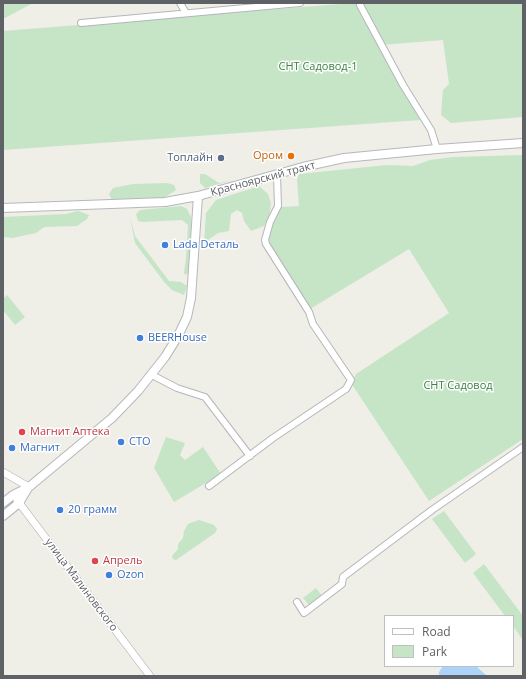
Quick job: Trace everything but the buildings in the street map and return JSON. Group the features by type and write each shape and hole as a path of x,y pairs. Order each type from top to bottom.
{"main road":[{"name":"Красноярский тракт","path":"3,208 165,202 198,196 344,158 437,149 523,144"},
{"path":"3,503 13,495 28,487 112,418 152,374 178,336 187,318 194,280 198,196"},
{"path":"3,516 19,503 28,487"}],"street":[{"path":"180,3 186,14"},
{"path":"81,23 300,3"},
{"path":"360,5 403,85 431,130 437,149"},
{"path":"209,486 346,389 351,380 313,324 309,312 266,244 265,240 270,222 278,206 277,175"},
{"path":"152,374 177,388 205,397 250,456"},
{"path":"296,602 304,613 342,584 343,577 349,572 432,510 523,446"},
{"path":"3,472 28,487"},
{"name":"улица Малиновского","path":"13,495 150,676"}],"green space":[{"path":"3,3 33,3 3,19"},
{"name":"СНТ Садовод-1","path":"353,3 523,3 523,117 451,123 441,115 443,90 449,84 443,40 381,45 420,120 3,150 3,31"},
{"name":"СНТ Садовод","path":"523,155 523,439 429,501 353,386 353,380 356,374 449,313 409,249 310,309 267,242 270,228 277,212 281,207 299,206 297,180 299,174 387,165 413,166 430,160 453,157"},
{"path":"200,174 205,174 219,183 233,180 205,188 200,183"},
{"path":"167,183 174,185 176,190 162,199 112,200 109,194 113,188 133,184"},
{"path":"259,186 268,194 271,203 270,213 264,226 251,231 244,221 242,213 237,210 231,214 229,231 218,233 204,243 206,213 216,200"},
{"path":"181,206 187,209 191,217 191,249 188,273 186,275 184,273 188,225 182,220 142,222 138,221 136,214 140,210"},
{"path":"78,211 89,215 87,219 77,226 44,227 36,233 12,238 3,237 3,217 66,214"},
{"path":"130,217 135,236 169,281 181,282 187,286 184,295 172,290 165,283 135,243"},
{"path":"7,295 25,317 15,325 3,310 3,299"},
{"path":"166,437 185,443 180,455 185,460 203,447 221,474 174,502 154,468"},
{"path":"444,511 476,554 465,563 432,519"},
{"path":"199,520 214,525 217,529 215,533 176,560 173,559 172,556 178,549 178,544 183,538 184,531 188,524"},
{"path":"484,564 523,616 523,640 514,627 514,615 504,615 473,573"},
{"path":"316,588 322,596 310,606 303,598"}],"water":[{"path":"442,667 477,667 487,676 439,676 439,672"}],"place":[{"name":"Ором","path":"291,156"},
{"name":"Топлайн","path":"221,158"},
{"name":"Lada Dеталь","path":"165,245"},
{"name":"BEERHouse","path":"140,338"},
{"name":"Магнит Аптека","path":"22,432"},
{"name":"СТО","path":"121,442"},
{"name":"Магнит","path":"12,448"},
{"name":"20 грамм","path":"60,510"},
{"name":"Апрель","path":"95,561"},
{"name":"Ozon","path":"109,575"}]}
